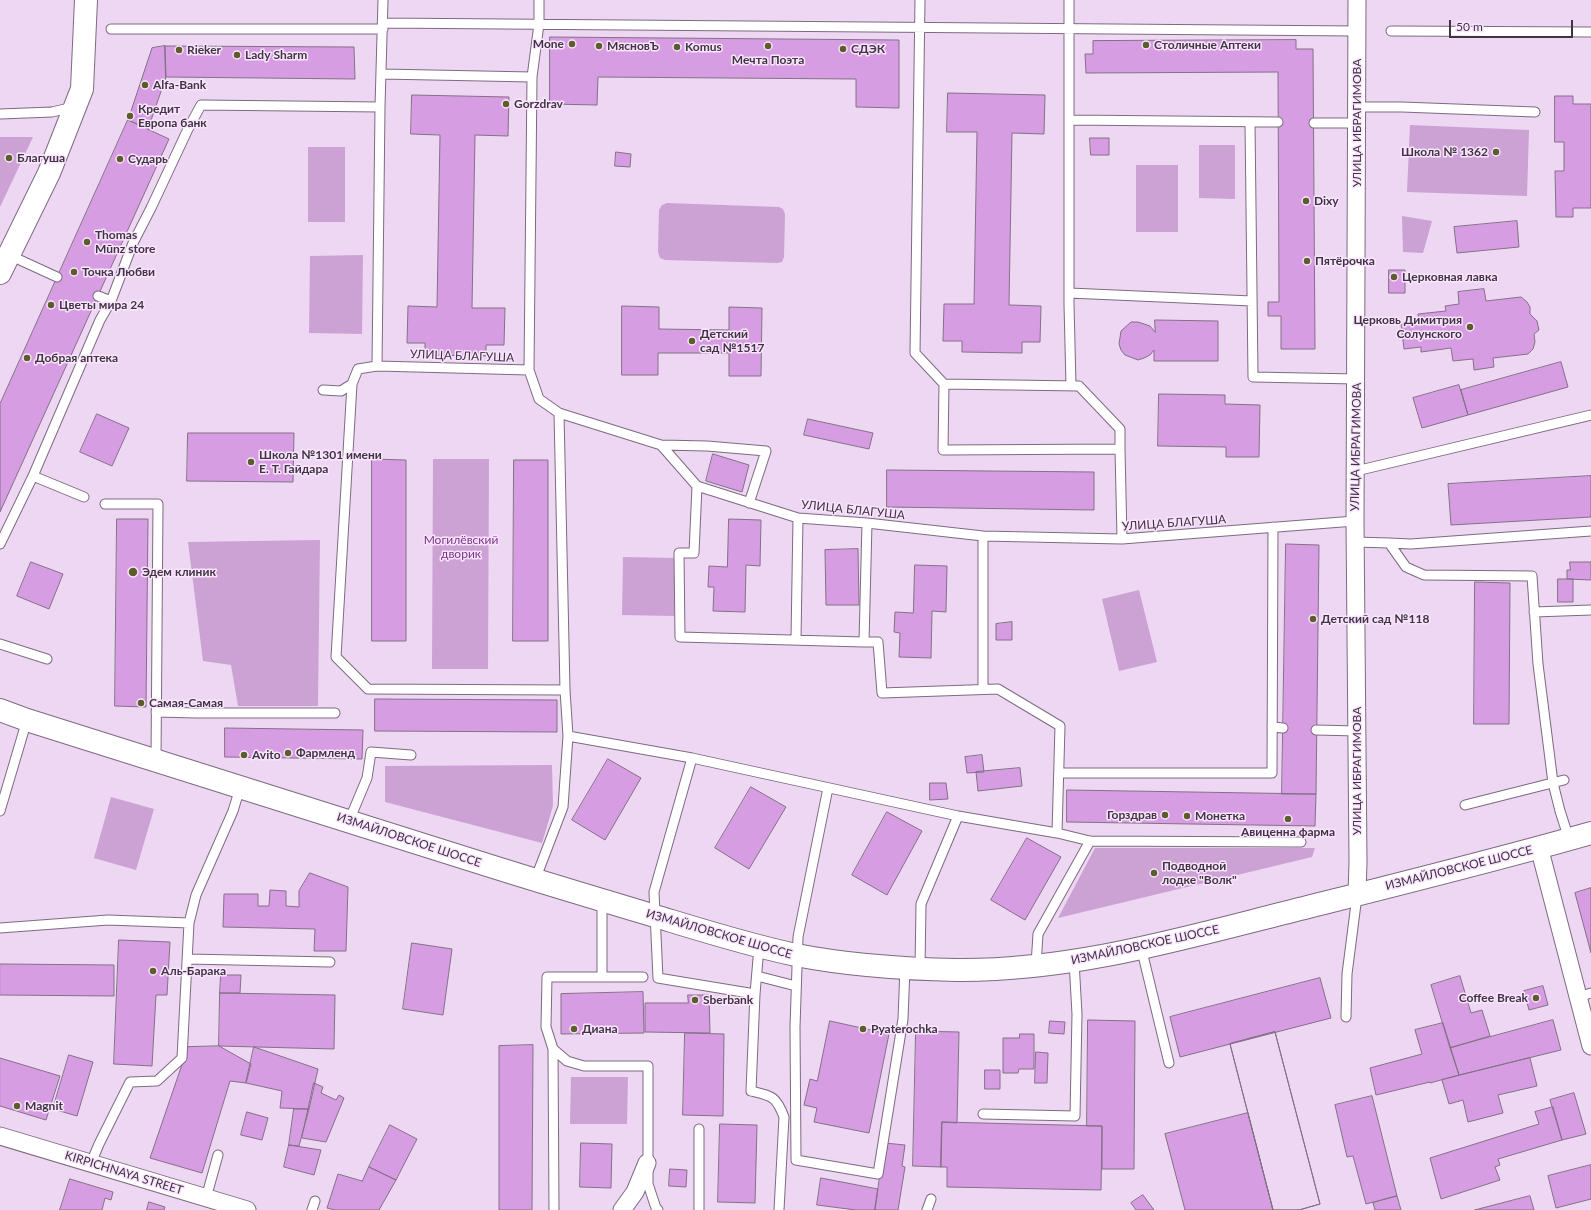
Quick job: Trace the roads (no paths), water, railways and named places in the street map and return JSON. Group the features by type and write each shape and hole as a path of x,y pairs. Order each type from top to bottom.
{"main road":[{"path":"4,264 49,173 82,89 86,0"},
{"name":"ИЗМАЙЛОВСКОЕ ШОССЕ","path":"0,710 27,720"},
{"name":"ИЗМАЙЛОВСКОЕ ШОССЕ","path":"0,713 156,760 240,788 535,880 759,947 798,956 832,961 913,968 958,970 1036,966 1074,961 1141,948 1591,833"}],"street":[{"name":"УЛИЦА ИБРАГИМОВА","path":"1357,0 1357,378 1355,521 1357,894"},
{"path":"1539,847 1584,995 1591,1046"},
{"name":"KIRPICHNAYA STREET","path":"0,1136 247,1210"},
{"path":"622,1210 635,1192 647,1162"}],"lane":[{"path":"377,366 380,107 383,0"},
{"path":"529,370 532,77 539,24 539,0"},
{"path":"920,0 915,353 944,384 943,450 1120,449"},
{"path":"1069,0 1069,293 1071,386"},
{"path":"111,28 539,24 920,27 1070,30 1357,31"},
{"path":"1391,31 1591,32"},
{"path":"382,74 532,77"},
{"path":"0,544 33,476 100,320 111,301 133,243 201,105 380,107"},
{"path":"0,114 52,112 76,107"},
{"path":"1314,123 1402,107 1535,112"},
{"path":"1070,120 1278,122"},
{"path":"1250,122 1253,377 1357,378"},
{"path":"4,264 57,277"},
{"path":"1069,293 1252,301"},
{"path":"98,296 111,301"},
{"name":"УЛИЦА БЛАГУША","path":"352,384 358,369 377,366 529,370 539,399 558,413 661,445 707,446 766,451 749,503"},
{"path":"323,390 341,391 352,384"},
{"path":"352,384 336,657 368,689 565,690"},
{"path":"944,384 1079,386 1120,429 1122,539"},
{"path":"535,880 563,807 568,736 565,690 558,413"},
{"path":"1356,471 1591,415"},
{"path":"661,445 697,486 694,553 679,553 680,637 878,642 882,693 998,689 1060,726 1057,833"},
{"path":"33,476 84,497"},
{"name":"УЛИЦА БЛАГУША","path":"697,486 798,518 867,523 983,536 1122,539 1355,521"},
{"path":"105,504 158,504 156,760"},
{"path":"796,640 798,518"},
{"path":"864,642 867,523"},
{"path":"1059,773 1272,773 1274,527"},
{"path":"1355,542 1411,544 1591,531"},
{"path":"983,536 983,689"},
{"path":"1389,543 1406,567 1424,575 1532,576 1538,664 1554,783 1570,839"},
{"path":"1534,612 1591,610"},
{"path":"0,644 47,659"},
{"path":"156,712 334,714"},
{"path":"0,811 27,720"},
{"path":"1272,727 1283,728"},
{"path":"1316,730 1357,731"},
{"path":"568,736 692,758 958,816 1057,833 1090,841 1301,842"},
{"path":"349,821 367,778 371,752 411,755"},
{"path":"692,758 654,892 658,978 755,994"},
{"path":"1465,805 1564,780"},
{"path":"91,1163 130,1082 157,1080 182,1058 189,923 196,896 233,811 240,788"},
{"path":"828,788 798,937 796,986 796,1160 878,1174 903,1019 913,968 921,904 958,816"},
{"path":"1036,966 1038,934 1090,841"},
{"path":"1346,1017 1346,974 1357,894"},
{"path":"602,900 602,977"},
{"path":"0,928 108,920 189,923"},
{"path":"759,947 755,994 751,1091 772,1096 780,1106 784,1117 779,1210"},
{"path":"1141,948 1169,1063"},
{"path":"187,959 330,962"},
{"path":"983,1114 1075,1116 1077,1014 1074,961"},
{"path":"757,976 796,986"},
{"path":"554,1210 553,1049 546,1027 547,977 643,977"},
{"path":"553,1049 566,1061 584,1066 648,1066 648,1184 658,1210"},
{"path":"699,1129 699,1210"},
{"path":"206,1198 218,1155"},
{"path":"927,1210 931,1199"}],"place":[{"name":"Mone","path":"572,44"},
{"name":"Столичные Аптеки","path":"1146,45"},
{"name":"МясновЪ","path":"599,46"},
{"name":"Мечта Поэта","path":"768,46"},
{"name":"Komus","path":"677,47"},
{"name":"СДЭК","path":"843,49"},
{"name":"Rieker","path":"179,50"},
{"name":"Lady Sharm","path":"237,55"},
{"name":"Alfa-Bank","path":"145,85"},
{"name":"Gorzdrav","path":"506,104"},
{"name":"Кредит Европа банк","path":"130,116"},
{"name":"Школа № 1362","path":"1496,152"},
{"name":"Благуша","path":"9,158"},
{"name":"Сударь","path":"120,159"},
{"name":"Dixy","path":"1306,201"},
{"name":"Thomas Mūnz store","path":"87,242"},
{"name":"Пятёрочка","path":"1307,261"},
{"name":"Точка Любви","path":"74,272"},
{"name":"Церковная лавка","path":"1394,277"},
{"name":"Цветы мира 24","path":"51,305"},
{"name":"Церковь Димитрия Солунского","path":"1470,327"},
{"name":"Детский сад №1517","path":"692,341"},
{"name":"Добрая аптека","path":"27,358"},
{"name":"Школа №1301 имени Е. Т. Гайдара","path":"251,462"},
{"name":"Эдем клиник","path":"133,572"},
{"name":"Детский сад №118","path":"1313,619"},
{"name":"Самая-Самая","path":"141,703"},
{"name":"Фармленд","path":"288,753"},
{"name":"Avito","path":"244,755"},
{"name":"Горздрав","path":"1165,815"},
{"name":"Монетка","path":"1187,816"},
{"name":"Авиценна фарма","path":"1288,819"},
{"name":"Подводной лодке \"Волк\"","path":"1154,873"},
{"name":"Аль-Барака","path":"153,971"},
{"name":"Coffee Break","path":"1536,998"},
{"name":"Sberbank","path":"695,1000"},
{"name":"Диана","path":"574,1029"},
{"name":"Pyaterochka","path":"863,1029"},
{"name":"Magnit","path":"17,1106"}],"park label":[{"name":"Могилёвский дворик","path":"461,547"}]}
